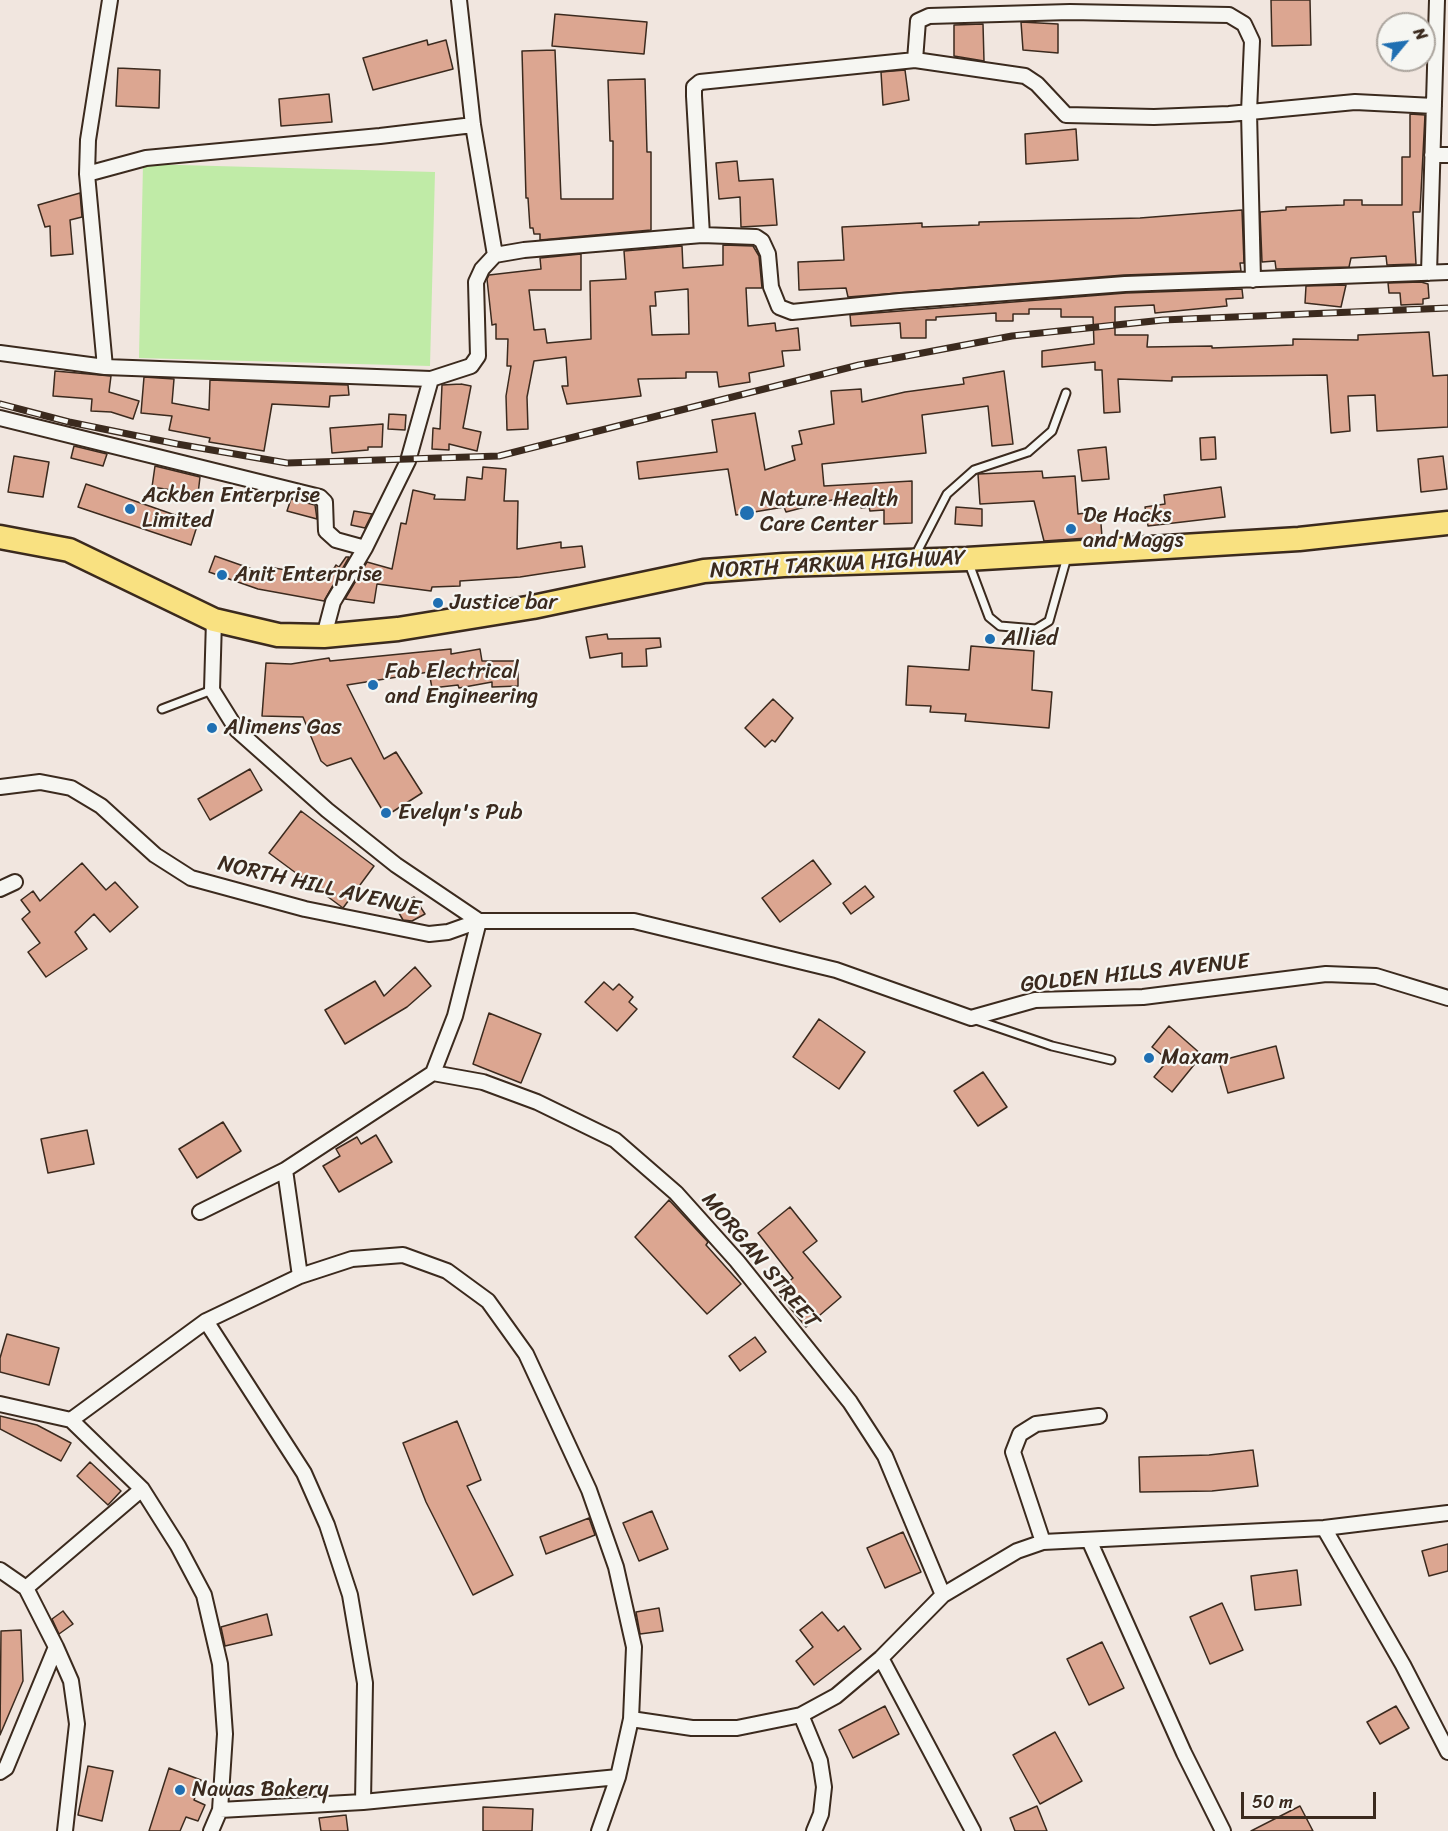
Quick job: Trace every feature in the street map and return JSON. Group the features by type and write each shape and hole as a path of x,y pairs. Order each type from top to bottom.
{"main road":[{"name":"NORTH TARKWA HIGHWAY","path":"0,537 69,550 214,620 278,635 324,636 398,629 533,607 704,571 784,564 967,559 1299,539 1448,523"}],"street":[{"path":"105,367 87,174 88,140 110,0"},
{"path":"459,0 472,125 495,255"},
{"path":"1429,273 1437,0"},
{"path":"915,60 918,21 929,16 1070,12 1229,15 1244,24 1252,41 1250,112 1253,280"},
{"path":"702,235 694,96 694,87 700,82 915,60 1025,76 1037,84 1066,115 1154,117 1250,112 1355,102 1434,105"},
{"path":"87,174 146,158 472,125"},
{"path":"1432,155 1448,155"},
{"path":"0,353 105,367 431,379 471,366 478,356 476,282 482,269 495,255 524,250 702,235 756,237 762,241 768,254 771,287 779,307 792,312 900,300 1113,285 1448,272"},
{"path":"324,636 333,603 408,461 431,379"},
{"path":"0,418 320,497 325,502 327,531 336,540 364,548"},
{"path":"214,620 212,690 237,730 327,810 396,865 479,921 634,921 836,970 971,1018"},
{"name":"NORTH HILL AVENUE","path":"0,787 40,782 71,788 101,806 155,855 191,878 305,909 429,933 448,932 479,921"},
{"path":"0,890 15,882"},
{"path":"200,1212 285,1170 433,1073 455,1016 479,921"},
{"name":"GOLDEN HILLS AVENUE","path":"971,1018 1035,1000 1143,998 1326,975 1376,976 1448,998"},
{"name":"MORGAN STREET","path":"433,1073 483,1082 537,1102 615,1140 676,1193 737,1261 850,1402 885,1456 943,1595"},
{"path":"285,1170 300,1276"},
{"path":"71,1420 206,1321 300,1276 352,1259 404,1256 447,1271 488,1301 526,1354 589,1490 616,1567 634,1647 631,1719 618,1777 599,1831"},
{"path":"206,1321 304,1473 331,1535 350,1595 365,1683 363,1802"},
{"path":"0,1404 71,1420 142,1489 178,1546 204,1595 220,1664 225,1734 220,1810 211,1831"},
{"path":"1043,1542 1013,1452 1020,1434 1036,1424 1100,1416"},
{"path":"26,1588 142,1489"},
{"path":"631,1719 692,1728 737,1728 801,1715 836,1696 881,1658 943,1595 1017,1551 1043,1542 1324,1528 1448,1513"},
{"path":"1324,1528 1403,1665 1448,1752"},
{"path":"1089,1540 1184,1753 1223,1831"},
{"path":"0,1570 26,1588 71,1681 77,1724 65,1831"},
{"path":"0,1772 6,1768 56,1647"},
{"path":"881,1658 973,1831"},
{"path":"801,1715 820,1761 824,1787 821,1814 814,1831"},
{"path":"220,1810 363,1802 618,1777"}],"lane":[{"path":"913,560 948,494 974,471 1028,452 1052,431 1066,393"},
{"path":"967,559 989,617 999,626 1035,629 1049,621 1068,552"},
{"path":"162,709 212,690"},
{"path":"971,1018 1052,1046 1111,1060"}],"green space":[{"path":"143,164 435,172 430,366 139,358"}],"building":[{"path":"1271,0 1310,0 1311,45 1272,46"},
{"path":"555,14 647,22 644,54 552,46"},
{"path":"1021,22 1058,24 1058,53 1023,50"},
{"path":"983,24 984,61 954,56 954,25"},
{"path":"427,40 428,45 446,40 453,69 373,90 363,58"},
{"path":"555,50 561,199 613,199 613,141 610,141 608,80 645,79 647,152 651,152 651,230 540,240 540,234 534,234 533,228 530,228 528,198 526,198 522,51"},
{"path":"118,68 160,70 159,108 116,106"},
{"path":"905,70 909,100 883,105 881,72"},
{"path":"329,94 332,122 281,126 279,99"},
{"path":"1410,114 1425,115 1420,212 1413,212 1416,264 1387,265 1386,256 1351,258 1349,267 1276,269 1275,261 1262,262 1260,212 1286,210 1286,207 1344,205 1344,200 1362,200 1362,205 1402,205 1402,157 1410,157"},
{"path":"1076,129 1078,160 1026,164 1025,134"},
{"path":"737,161 739,181 773,179 777,225 741,227 740,197 719,199 716,163"},
{"path":"80,193 82,217 70,220 73,254 51,256 50,226 45,227 38,205"},
{"path":"1242,210 1244,263 1240,263 1241,271 1124,275 848,297 846,288 799,290 798,262 844,260 842,227 922,223 922,227 979,225 979,222 1140,218"},
{"path":"723,245 753,246 759,256 762,288 746,288 748,326 775,323 776,331 798,328 800,350 782,351 784,366 749,373 750,382 719,387 717,372 686,372 686,378 638,379 641,396 567,404 562,386 568,386 566,357 534,361 527,397 528,429 507,430 506,396 511,366 507,366 508,339 496,339 496,324 492,325 487,279 489,275 541,269 540,258 581,254 581,290 529,290 534,330 545,329 547,343 591,339 590,281 626,279 624,251 682,246 683,268 723,265","holes":["688,289 689,334 652,335 650,306 656,306 655,292"]},
{"path":"1421,282 1428,284 1429,298 1423,299 1423,304 1401,305 1400,293 1389,293 1388,283"},
{"path":"1346,285 1341,307 1305,303 1306,286"},
{"path":"1242,289 1243,298 1226,299 1227,306 1155,313 1154,305 1115,307 1115,335 1148,335 1147,347 1212,346 1212,348 1293,345 1293,339 1358,340 1358,335 1429,332 1433,376 1448,375 1448,427 1377,431 1375,395 1348,396 1350,431 1331,433 1327,375 1172,377 1172,381 1118,379 1120,412 1104,413 1102,370 1095,370 1095,362 1042,367 1042,351 1094,344 1093,317 1061,317 1061,309 1029,309 1029,314 1013,314 1013,321 996,321 996,313 936,317 936,320 926,320 926,338 901,338 900,323 851,326 850,315 1126,293"},
{"path":"55,371 111,376 109,392 139,401 133,419 111,412 91,411 92,399 53,396"},
{"path":"1004,371 1013,444 992,446 988,406 922,415 926,453 822,464 824,486 912,481 912,523 884,524 884,510 870,511 869,507 861,508 861,504 837,505 836,499 786,512 784,507 736,515 728,469 639,479 637,462 717,452 712,420 755,413 765,470 795,460 792,446 802,444 799,431 834,424 831,391 861,389 862,402 905,392 964,384 963,378"},
{"path":"144,377 174,379 172,403 209,410 210,380 348,385 349,395 330,396 329,407 272,404 264,451 209,442 210,438 169,430 172,416 141,413"},
{"path":"442,385 471,386 463,428 481,432 477,451 449,444 449,450 432,449 433,428 440,429"},
{"path":"389,414 406,415 405,430 388,429"},
{"path":"383,424 382,447 332,453 330,428"},
{"path":"1215,437 1216,459 1201,460 1200,438"},
{"path":"74,446 107,454 103,466 71,458"},
{"path":"1106,447 1109,479 1082,481 1078,450"},
{"path":"14,456 49,462 43,497 8,492"},
{"path":"1443,456 1447,489 1421,492 1418,459"},
{"path":"155,466 200,477 198,494 152,487"},
{"path":"483,467 506,469 504,501 518,501 517,549 561,542 561,548 582,546 585,567 520,577 460,581 460,586 432,587 431,591 377,584 374,603 345,599 367,562 392,569 401,523 406,524 413,490 435,495 434,499 465,500 467,477 482,479"},
{"path":"1042,471 1043,478 1075,476 1078,514 1100,511 1102,537 1044,541 1034,501 980,504 978,474"},
{"path":"86,484 198,523 191,545 78,507"},
{"path":"1221,487 1225,517 1148,526 1145,507 1165,504 1164,495"},
{"path":"291,499 315,505 317,519 287,511"},
{"path":"956,507 982,509 982,526 955,524"},
{"path":"354,511 372,514 365,528 351,525"},
{"path":"215,556 272,576 274,568 329,577 336,565 339,567 346,557 349,557 324,601 258,589 209,572"},
{"path":"607,634 608,639 660,638 661,647 646,649 647,666 622,667 622,653 590,658 586,637"},
{"path":"971,646 1034,651 1032,690 1052,692 1049,728 965,721 966,714 930,712 931,706 906,705 908,666 969,670"},
{"path":"451,649 451,654 480,649 482,661 518,661 518,686 492,687 492,682 459,688 458,685 432,688 429,672 347,685 384,759 396,752 422,793 386,816 351,758 327,766 321,761 303,717 262,716 266,663 291,664 329,658 330,661"},
{"path":"773,699 793,718 775,742 772,740 765,747 745,728"},
{"path":"250,769 262,790 210,820 198,799"},
{"path":"301,811 374,866 343,908 269,853"},
{"path":"813,860 831,884 780,922 762,898"},
{"path":"82,863 106,890 115,882 138,907 110,932 94,914 75,932 87,949 46,977 28,952 40,943 22,919 30,912 21,900 33,891 40,901"},
{"path":"865,886 874,897 851,914 843,903"},
{"path":"414,897 425,914 412,921 403,920 396,908"},
{"path":"415,967 431,986 407,1007 345,1044 325,1010 375,981 384,996"},
{"path":"604,982 613,990 619,984 633,997 629,1002 637,1009 617,1031 585,1002"},
{"path":"489,1013 541,1034 521,1083 473,1064"},
{"path":"819,1019 865,1052 839,1089 793,1057"},
{"path":"1169,1026 1202,1055 1172,1092 1154,1077 1168,1060 1152,1047"},
{"path":"1276,1046 1284,1078 1228,1093 1219,1061"},
{"path":"983,1072 1007,1107 978,1126 954,1091"},
{"path":"223,1122 241,1151 197,1178 179,1149"},
{"path":"87,1130 94,1164 48,1173 41,1139"},
{"path":"376,1135 392,1162 339,1192 323,1166 340,1156 336,1149 357,1137 361,1144"},
{"path":"669,1200 708,1242 706,1245 741,1284 707,1314 635,1237"},
{"path":"790,1207 817,1241 803,1252 841,1297 806,1327 777,1292 793,1278 758,1233"},
{"path":"7,1334 59,1348 49,1385 0,1372 0,1358"},
{"path":"755,1337 766,1352 740,1371 729,1356"},
{"path":"0,1416 37,1425 71,1443 61,1461 0,1429"},
{"path":"457,1421 481,1480 467,1486 513,1575 473,1595 426,1502 403,1443"},
{"path":"1253,1450 1258,1486 1212,1491 1140,1492 1139,1457 1209,1455"},
{"path":"90,1462 121,1491 108,1505 77,1476"},
{"path":"652,1511 668,1549 639,1561 623,1523"},
{"path":"589,1518 595,1535 546,1554 540,1537"},
{"path":"903,1532 921,1572 885,1588 867,1548"},
{"path":"1448,1544 1448,1571 1429,1576 1422,1551"},
{"path":"1297,1570 1301,1605 1255,1610 1251,1576"},
{"path":"1222,1603 1243,1650 1210,1664 1190,1617"},
{"path":"659,1608 663,1631 640,1634 636,1612"},
{"path":"63,1611 73,1624 59,1634 52,1619"},
{"path":"822,1612 838,1631 844,1626 861,1649 814,1685 796,1661 813,1647 800,1630"},
{"path":"267,1614 272,1635 225,1646 221,1627"},
{"path":"21,1630 23,1681 0,1735 1,1631"},
{"path":"1102,1642 1124,1688 1089,1705 1067,1659"},
{"path":"885,1706 899,1734 853,1758 839,1730"},
{"path":"1396,1706 1409,1728 1380,1744 1367,1722"},
{"path":"1055,1732 1082,1781 1040,1804 1013,1755"},
{"path":"88,1766 113,1771 102,1821 78,1815"},
{"name":"Nawas Bakery","path":"169,1768 201,1780 194,1800 205,1805 198,1821 186,1817 180,1831 149,1831"},
{"path":"1037,1806 1047,1831 1015,1831 1010,1818"},
{"path":"1300,1806 1313,1831 1251,1831"},
{"path":"483,1807 533,1809 532,1831 483,1831"},
{"path":"346,1815 348,1831 321,1831 319,1818"}],"railway":[{"path":"0,404 69,422 287,463 499,456 859,365 1012,336 1163,320 1448,308"}],"place":[{"name":"Ackben Enterprise Limited","path":"130,509"},
{"name":"Nature Health Care Center","path":"747,513"},
{"name":"De Hacks and Maggs","path":"1071,529"},
{"name":"Anit Enterprise","path":"222,575"},
{"name":"Justice bar","path":"438,603"},
{"name":"Allied","path":"990,639"},
{"name":"Fab Electrical and Engineering","path":"373,685"},
{"name":"Alimens Gas","path":"212,728"},
{"name":"Evelyn's Pub","path":"386,813"},
{"name":"Maxam","path":"1149,1058"},
{"name":"Nawas Bakery","path":"180,1790"}]}
